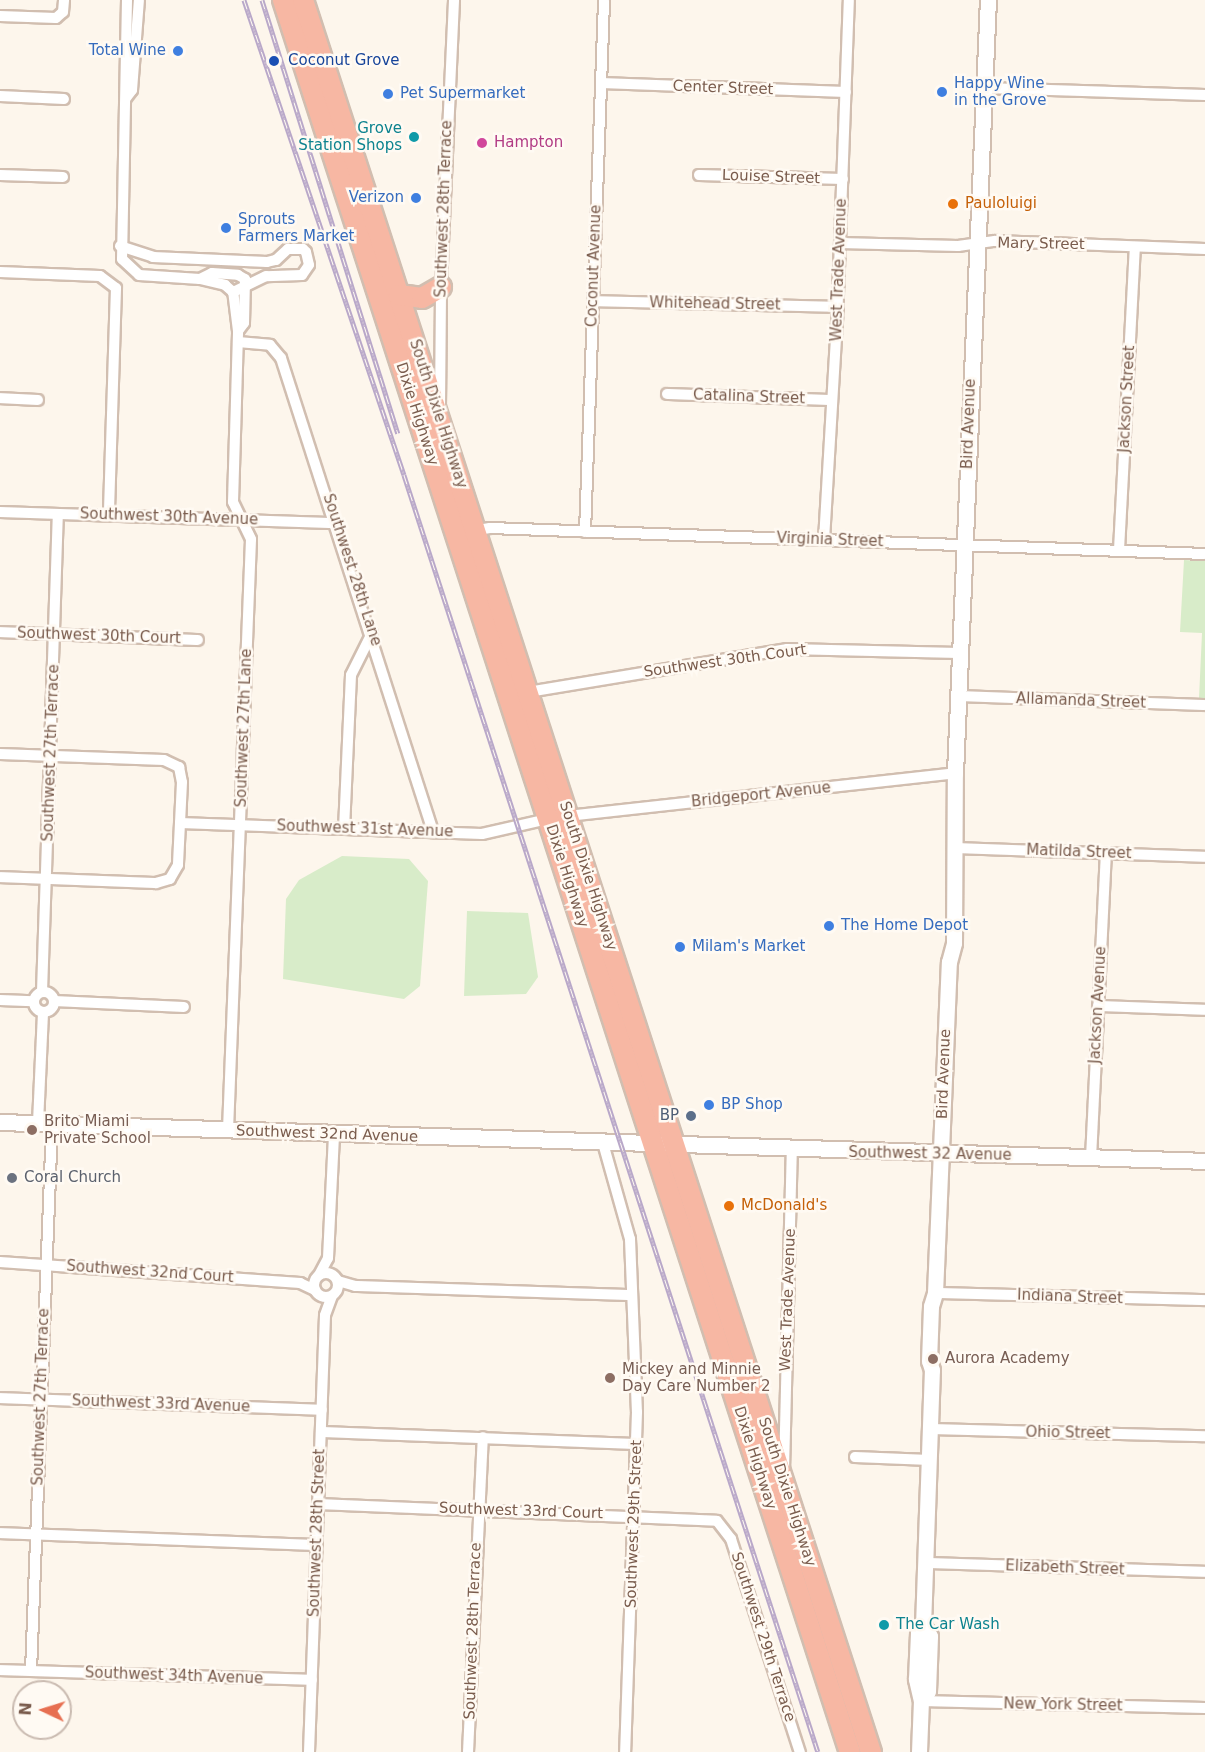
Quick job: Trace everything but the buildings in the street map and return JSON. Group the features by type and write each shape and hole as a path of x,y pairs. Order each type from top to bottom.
{"highway":[{"name":"Dixie Highway","path":"283,0 850,1752"},
{"name":"South Dixie Highway","path":"303,0 871,1752"},
{"path":"399,295 425,298 441,287"}],"street":[{"path":"0,16 56,18 63,12 64,0"},
{"path":"120,246 153,257 248,261 276,261 296,248 306,252 309,265 302,275 266,276 233,292 225,285 200,279 144,276 127,267 120,246 127,0"},
{"path":"126,98 132,90 140,0"},
{"name":"Southwest 28th Terrace","path":"439,418 441,287 454,0"},
{"name":"Coconut Avenue","path":"585,532 604,0"},
{"name":"West Trade Avenue","path":"824,540 838,307 849,0"},
{"name":"Bird Avenue","path":"919,1752 921,1701 916,1679 918,1633 923,1626 926,1563 933,1370 929,1361 931,1306 935,1293 949,962 944,946 948,858 953,848 957,696 988,0"},
{"name":"Center Street","path":"601,83 846,92"},
{"path":"984,88 1205,95"},
{"path":"0,96 64,99"},
{"path":"0,175 63,177"},
{"name":"Louise Street","path":"699,175 843,179"},
{"name":"Mary Street","path":"840,243 977,244 994,241 1205,249"},
{"name":"Jackson Street","path":"1119,550 1135,247"},
{"path":"0,272 100,276 112,283 117,302 109,515"},
{"path":"200,279 212,273 234,274 242,276 247,284"},
{"name":"Southwest 27th Lane","path":"238,336 244,322 247,284"},
{"name":"Southwest 27th Lane","path":"228,1130 251,538 233,502 238,336 233,292"},
{"name":"Whitehead Street","path":"593,301 838,307"},
{"name":"Southwest 28th Lane","path":"238,336 267,344 280,355 337,523 433,832"},
{"name":"Catalina Street","path":"667,394 831,400"},
{"path":"0,398 38,399"},
{"name":"Southwest 30th Avenue","path":"0,512 337,523"},
{"name":"Southwest 27th Terrace","path":"42,992 58,514"},
{"name":"Virginia Street","path":"456,534 476,530 585,532 1205,554"},
{"name":"Southwest 30th Court","path":"0,632 198,640"},
{"path":"344,829 351,675 372,633"},
{"name":"Southwest 30th Court","path":"528,692 787,649 959,653"},
{"name":"Allamanda Street","path":"957,696 1205,705"},
{"path":"0,754 160,760 176,765 182,776 178,865 170,879 156,883 0,877"},
{"name":"Bridgeport Avenue","path":"568,816 955,773"},
{"name":"Southwest 31st Avenue","path":"180,823 498,833 548,819"},
{"name":"Matilda Street","path":"953,848 1205,857"},
{"name":"Jackson Avenue","path":"1091,1158 1106,853"},
{"path":"0,1000 33,1001 42,992 49,993 54,1001"},
{"path":"33,1001 35,1008 43,1012 51,1010 54,1001"},
{"path":"54,1001 184,1007"},
{"path":"1098,1006 1205,1010"},
{"name":"Southwest 27th Terrace","path":"31,1671 46,1264 43,1012"},
{"name":"Southwest 32nd Avenue","path":"0,1122 654,1146"},
{"path":"333,1134 328,1258 335,1286"},
{"path":"318,1285 630,1295 629,1228 603,1143"},
{"name":"Southwest 32 Avenue","path":"654,1146 1205,1161"},
{"name":"West Trade Avenue","path":"783,1480 792,1150"},
{"path":"318,1285 328,1258"},
{"name":"Southwest 32nd Court","path":"0,1262 318,1285"},
{"path":"318,1285 335,1286"},
{"name":"Southwest 28th Street","path":"309,1752 325,1315 318,1285"},
{"name":"Southwest 28th Street","path":"325,1315 335,1286"},
{"name":"Indiana Street","path":"935,1293 1205,1300"},
{"name":"Southwest 29th Street","path":"625,1752 637,1444 630,1295"},
{"name":"Southwest 33rd Avenue","path":"0,1398 322,1410"},
{"path":"765,1424 776,1422 784,1414"},
{"name":"Ohio Street","path":"931,1429 1205,1436"},
{"path":"321,1432 637,1444"},
{"name":"Southwest 28th Terrace","path":"468,1752 483,1437"},
{"path":"855,1457 930,1460"},
{"name":"Southwest 33rd Court","path":"318,1504 701,1517 722,1524"},
{"name":"Southwest 29th Terrace","path":"722,1524 731,1539 801,1752"},
{"path":"0,1533 317,1545"},
{"name":"Elizabeth Street","path":"926,1563 1205,1572"},
{"name":"Southwest 34th Avenue","path":"0,1670 312,1680"},
{"name":"New York Street","path":"921,1701 1205,1708"}],"green space":[{"path":"1184,560 1205,561 1205,698 1199,698 1202,633 1180,632"},
{"path":"342,856 409,859 428,881 420,986 404,999 283,979 286,899 299,880"},
{"path":"467,911 528,913 538,977 526,994 464,996"}],"railway":[{"path":"244,0 404,475 818,1752"},
{"path":"262,0 398,433"}],"place":[{"name":"Total Wine","path":"178,51"},
{"name":"Coconut Grove","path":"274,61"},
{"name":"Happy Wine in the Grove","path":"942,92"},
{"name":"Pet Supermarket","path":"388,94"},
{"name":"Grove Station Shops","path":"414,137"},
{"name":"Hampton","path":"482,143"},
{"name":"Verizon","path":"416,198"},
{"name":"Pauloluigi","path":"953,204"},
{"name":"Sprouts Farmers Market","path":"226,228"},
{"name":"The Home Depot","path":"829,926"},
{"name":"Milam's Market","path":"680,947"},
{"name":"BP Shop","path":"709,1105"},
{"name":"BP","path":"691,1116"},
{"name":"Brito Miami Private School","path":"32,1130"},
{"name":"Coral Church","path":"12,1178"},
{"name":"McDonald's","path":"729,1206"},
{"name":"Aurora Academy","path":"933,1359"},
{"name":"Mickey and Minnie Day Care Number 2","path":"610,1378"},
{"name":"The Car Wash","path":"884,1625"}]}
